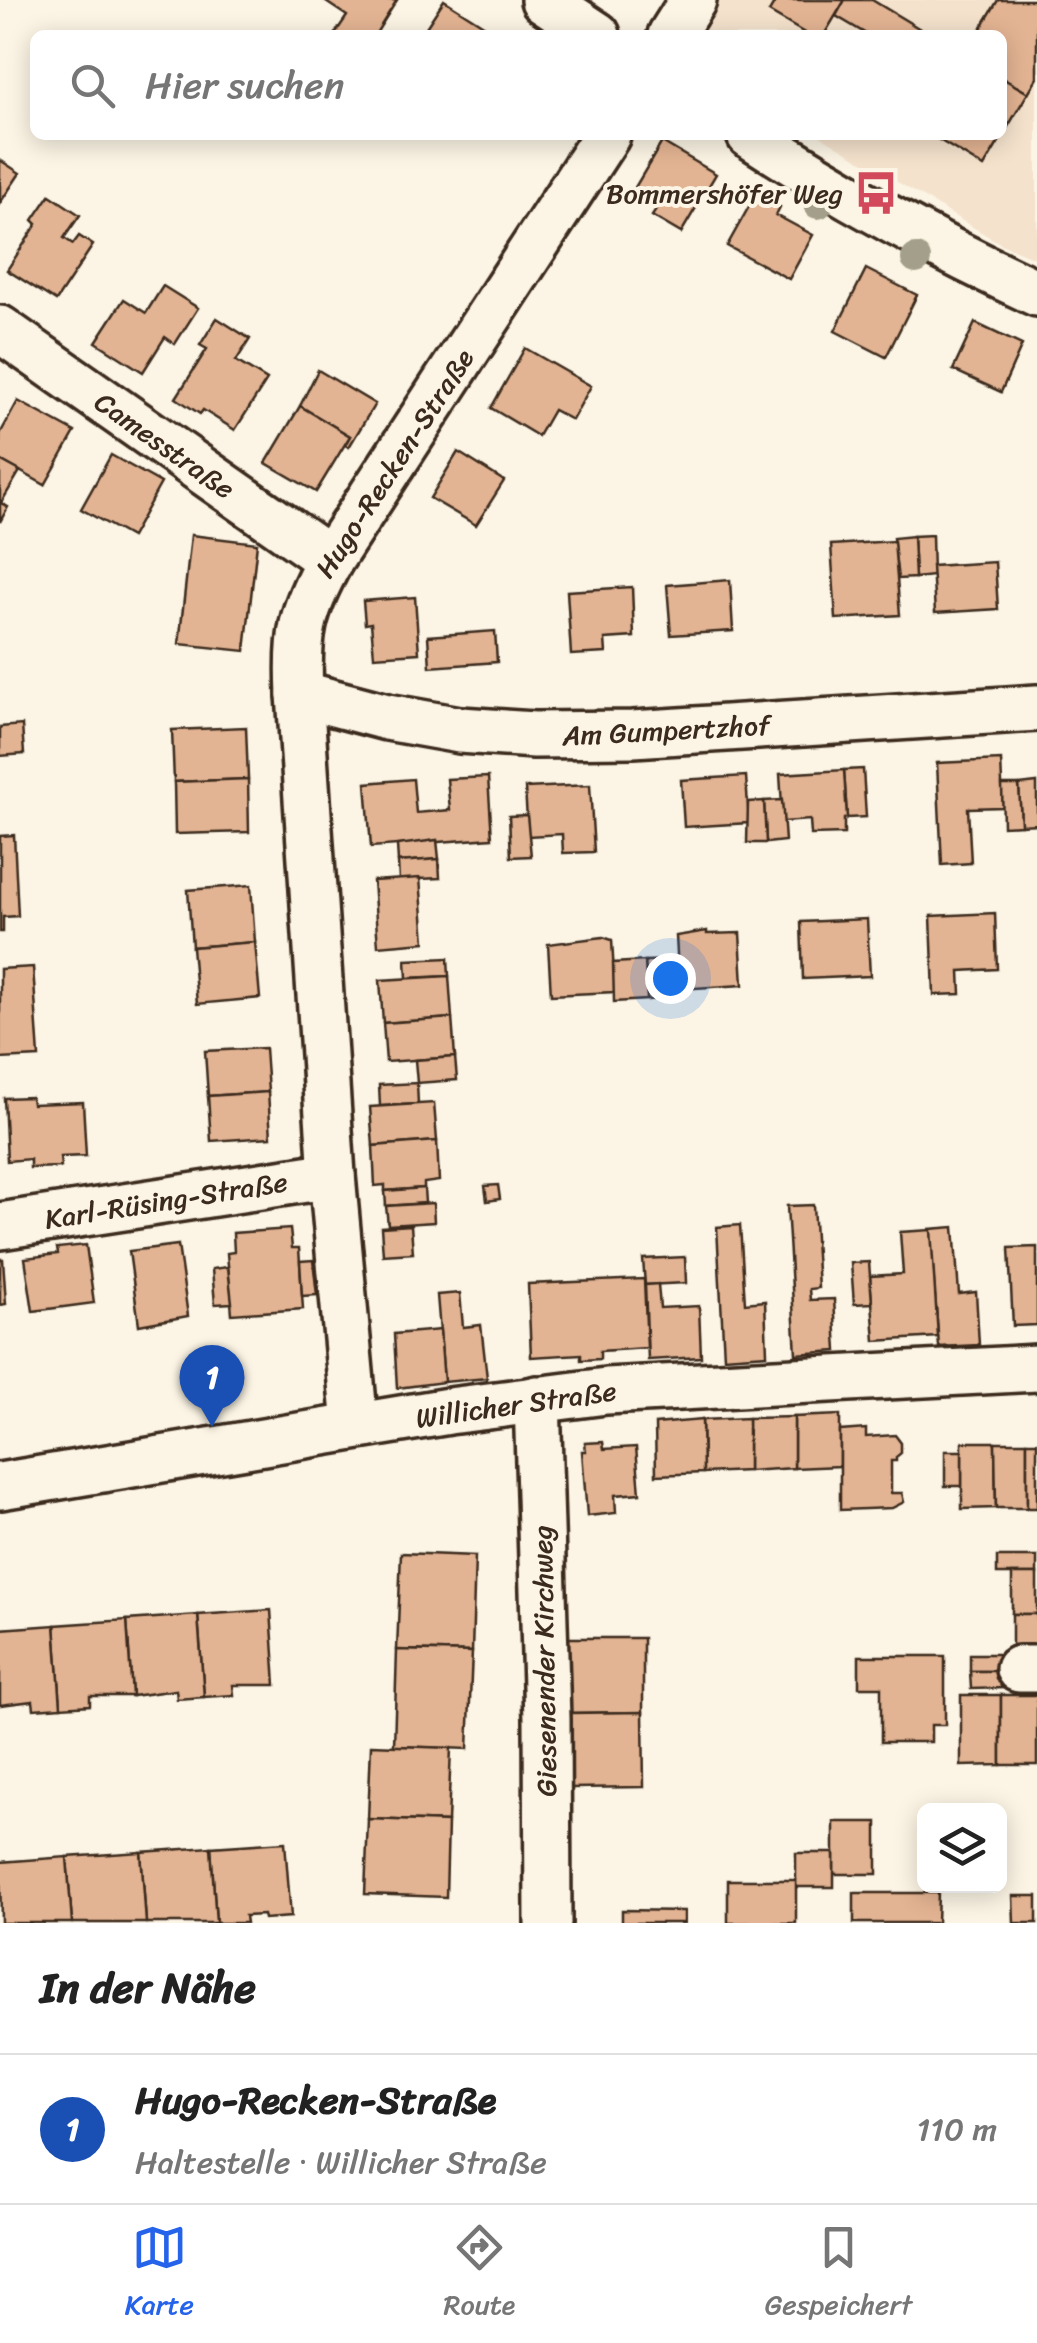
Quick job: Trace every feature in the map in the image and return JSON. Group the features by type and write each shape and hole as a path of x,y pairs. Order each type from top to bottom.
{"street":[{"path":"544,0 589,30"},
{"path":"674,30 693,0"},
{"name":"Hugo-Recken-Straße","path":"355,1426 332,1176 300,694 300,628 310,596 330,560 604,140"},
{"path":"758,140 896,224 1037,294"},
{"name":"Camesstraße","path":"0,329 330,560"},
{"name":"Am Gumpertzhof","path":"300,694 387,717 534,736 633,734 1037,708"},
{"name":"Karl-Rüsing-Straße","path":"0,1226 332,1176"},
{"name":"Willicher Straße","path":"0,1486 537,1399 671,1386 1037,1368"},
{"name":"Giesenender Kirchweg","path":"537,1399 548,1923"}],"shaded area":[{"path":"717,0 1037,0 1037,259 1001,244 827,140 1007,140 1007,30 702,30"}],"building":[{"path":"323,0 397,0 378,30 337,30 347,16"},
{"path":"444,0 491,30 424,30"},
{"path":"776,0 845,0 827,30 800,30 769,12"},
{"path":"845,0 872,0 922,30 860,30 836,16"},
{"path":"998,0 1037,0 1037,78 1028,93 1007,81 1007,30 980,30"},
{"path":"1007,81 1028,93 1007,128"},
{"path":"939,140 1000,140 984,167"},
{"path":"662,142 716,174 681,233 652,216 660,204 634,189"},
{"path":"0,160 20,173 0,203"},
{"path":"756,194 780,207 776,215 813,235 789,279 727,246"},
{"path":"50,195 80,215 64,238 73,244 79,236 93,245 56,301 7,270 37,224 33,220"},
{"path":"866,269 917,295 886,357 835,331"},
{"path":"163,286 198,308 175,344 165,337 143,372 96,342 124,299 146,313"},
{"path":"217,318 250,339 236,361 267,380 235,430 176,398 207,349 200,345"},
{"path":"975,323 1022,345 1001,392 953,370"},
{"path":"525,348 591,386 572,420 553,410 538,436 491,408"},
{"path":"318,370 375,404 349,447 345,445 350,436 300,406"},
{"path":"18,401 75,432 45,485 0,460 0,434"},
{"path":"300,406 350,436 316,492 266,463"},
{"path":"458,452 504,481 476,525 430,498"},
{"path":"111,455 161,483 131,537 81,509"},
{"path":"0,460 20,471 1,503 8,507 0,522"},
{"path":"191,535 257,543 245,651 179,644"},
{"path":"932,535 933,576 915,578 913,536"},
{"path":"913,536 915,578 898,579 893,538"},
{"path":"894,541 900,615 836,619 831,545"},
{"path":"995,562 998,609 935,613 932,566"},
{"path":"730,580 733,631 671,635 667,585"},
{"path":"632,587 634,637 605,639 606,653 571,655 567,591"},
{"path":"415,597 419,653 374,656 371,623 365,624 363,601"},
{"path":"495,631 497,662 430,667 428,636"},
{"path":"22,725 24,754 0,756 0,727"},
{"path":"246,727 248,779 174,782 172,730"},
{"path":"1001,760 1003,807 968,808 971,863 942,865 937,763"},
{"path":"863,769 866,817 847,818 844,770"},
{"path":"844,770 844,834 811,835 810,820 783,822 780,774"},
{"path":"746,776 749,823 684,827 681,780"},
{"path":"488,777 492,838 371,847 366,783 413,779 416,813 450,810 447,779"},
{"path":"248,779 249,832 175,834 174,782"},
{"path":"1037,783 1037,824 1021,825 1019,785"},
{"path":"590,785 594,852 563,853 562,834 528,836 525,788"},
{"path":"1002,785 1019,785 1021,825 1003,826"},
{"path":"782,800 785,841 766,843 764,801"},
{"path":"764,801 766,843 747,843 748,802"},
{"path":"527,815 531,856 511,857 509,816"},
{"path":"14,835 18,916 3,917 0,932 0,836"},
{"path":"437,840 439,859 398,862 397,845"},
{"path":"439,859 440,878 399,880 398,862"},
{"path":"420,878 425,942 378,946 373,881"},
{"path":"251,885 255,942 192,947 188,890"},
{"path":"995,913 997,969 960,971 961,994 934,995 931,916"},
{"path":"867,919 870,976 803,979 801,922"},
{"path":"707,931 740,933 743,985 679,989 676,936"},
{"path":"603,937 612,940 615,992 551,995 548,944"},
{"path":"255,942 260,998 197,1004 192,947"},
{"path":"448,958 449,976 407,978 406,960"},
{"path":"677,960 680,998 647,1000 645,961"},
{"path":"645,961 647,1000 614,1002 613,963"},
{"path":"33,967 39,1057 0,1059 0,969"},
{"path":"449,976 452,1018 383,1023 380,980"},
{"path":"452,1018 455,1057 386,1062 383,1023"},
{"path":"265,1048 268,1092 208,1096 205,1051"},
{"path":"455,1057 457,1080 417,1083 415,1060"},
{"path":"417,1083 418,1104 380,1106 379,1085"},
{"path":"268,1092 271,1137 211,1141 208,1096"},
{"path":"31,1097 32,1104 83,1102 86,1156 60,1157 61,1167 30,1168 30,1159 7,1161 4,1098"},
{"path":"434,1103 437,1141 373,1146 370,1107"},
{"path":"437,1141 439,1181 424,1183 424,1188 385,1191 385,1185 375,1186 373,1146"},
{"path":"498,1185 500,1199 487,1201 485,1186"},
{"path":"424,1188 425,1203 386,1206 385,1191"},
{"path":"433,1203 434,1222 388,1225 386,1206"},
{"path":"813,1205 818,1288 809,1289 810,1300 834,1299 837,1351 796,1354 787,1206"},
{"path":"411,1225 413,1253 383,1255 381,1227"},
{"path":"740,1225 745,1303 765,1301 767,1354 724,1357 717,1227"},
{"path":"954,1227 959,1294 976,1292 979,1345 939,1347 930,1229"},
{"path":"290,1229 292,1248 299,1248 303,1309 232,1314 227,1253 234,1252 233,1233"},
{"path":"931,1230 938,1337 875,1341 870,1276 903,1274 900,1232"},
{"path":"86,1245 94,1303 33,1311 25,1258 58,1254 57,1248"},
{"path":"178,1245 188,1316 139,1325 129,1251"},
{"path":"1037,1247 1037,1325 1013,1326 1009,1248"},
{"path":"685,1257 686,1283 645,1285 643,1259"},
{"path":"0,1259 6,1304 0,1305"},
{"path":"313,1260 317,1295 302,1296 300,1261"},
{"path":"869,1262 872,1303 854,1304 851,1263"},
{"path":"228,1267 232,1303 215,1304 212,1269"},
{"path":"644,1279 647,1348 600,1351 600,1359 581,1360 581,1354 531,1357 528,1284"},
{"path":"658,1284 660,1308 699,1306 701,1357 648,1360 645,1285"},
{"path":"460,1293 463,1327 481,1325 487,1378 444,1382 437,1295"},
{"path":"440,1330 444,1382 397,1388 394,1334"},
{"path":"840,1415 840,1466 794,1468 794,1417"},
{"path":"794,1417 794,1468 748,1471 748,1418"},
{"path":"748,1418 748,1471 703,1473 702,1420"},
{"path":"702,1420 703,1473 656,1475 655,1424"},
{"path":"866,1429 866,1437 895,1435 901,1443 901,1453 896,1461 891,1461 891,1493 902,1493 904,1502 892,1508 840,1510 840,1431"},
{"path":"603,1442 604,1449 636,1447 640,1493 615,1495 616,1513 587,1516 582,1451 586,1451 585,1443"},
{"path":"962,1442 995,1442 996,1508 962,1509"},
{"path":"995,1442 1027,1442 1027,1508 996,1508"},
{"path":"1027,1442 1037,1442 1037,1508 1027,1508"},
{"path":"945,1451 962,1451 962,1486 945,1486"},
{"path":"401,1553 475,1556 472,1652 397,1650"},
{"path":"997,1557 1037,1557 1037,1574 997,1574"},
{"path":"1012,1574 1037,1574 1037,1614 1012,1614"},
{"path":"271,1610 276,1685 233,1685 234,1695 204,1697 198,1615"},
{"path":"1012,1614 1037,1614 1037,1654 1012,1654"},
{"path":"198,1615 204,1697 177,1699 176,1690 132,1696 127,1620"},
{"path":"127,1620 132,1696 90,1696 90,1705 61,1707 55,1625"},
{"path":"55,1625 61,1707 34,1709 33,1701 0,1705 0,1629"},
{"path":"568,1638 643,1638 643,1712 569,1713"},
{"path":"397,1650 472,1652 468,1749 394,1746"},
{"path":"970,1654 1005,1654 1005,1671 970,1671"},
{"path":"859,1656 945,1656 945,1725 931,1725 931,1742 881,1742 881,1687 859,1687"},
{"path":"970,1671 1005,1671 1005,1688 971,1689"},
{"path":"961,1695 1001,1695 1001,1765 961,1766"},
{"path":"1001,1695 1037,1695 1037,1765 1001,1765"},
{"path":"643,1712 644,1787 570,1788 569,1713"},
{"path":"371,1745 451,1748 448,1822 368,1819"},
{"path":"368,1819 448,1822 446,1897 365,1894"},
{"path":"834,1822 877,1822 877,1874 834,1874"},
{"path":"285,1842 291,1917 245,1916 246,1923 216,1923 211,1847"},
{"path":"211,1847 216,1923 146,1923 141,1852"},
{"path":"141,1852 146,1923 72,1923 67,1857"},
{"path":"796,1853 834,1853 834,1887 796,1887"},
{"path":"67,1857 72,1923 1,1923 0,1862"},
{"path":"728,1880 796,1880 796,1923 728,1923"},
{"path":"854,1893 938,1893 937,1923 854,1923"},
{"path":"1013,1896 1037,1896 1037,1923 1014,1923"},
{"path":"622,1910 684,1911 684,1923 622,1923"}],"place":[{"name":"Bommershöfer Weg","path":"876,193"},
{"name":"Hugo-Recken-Straße","path":"212,1427"}]}
